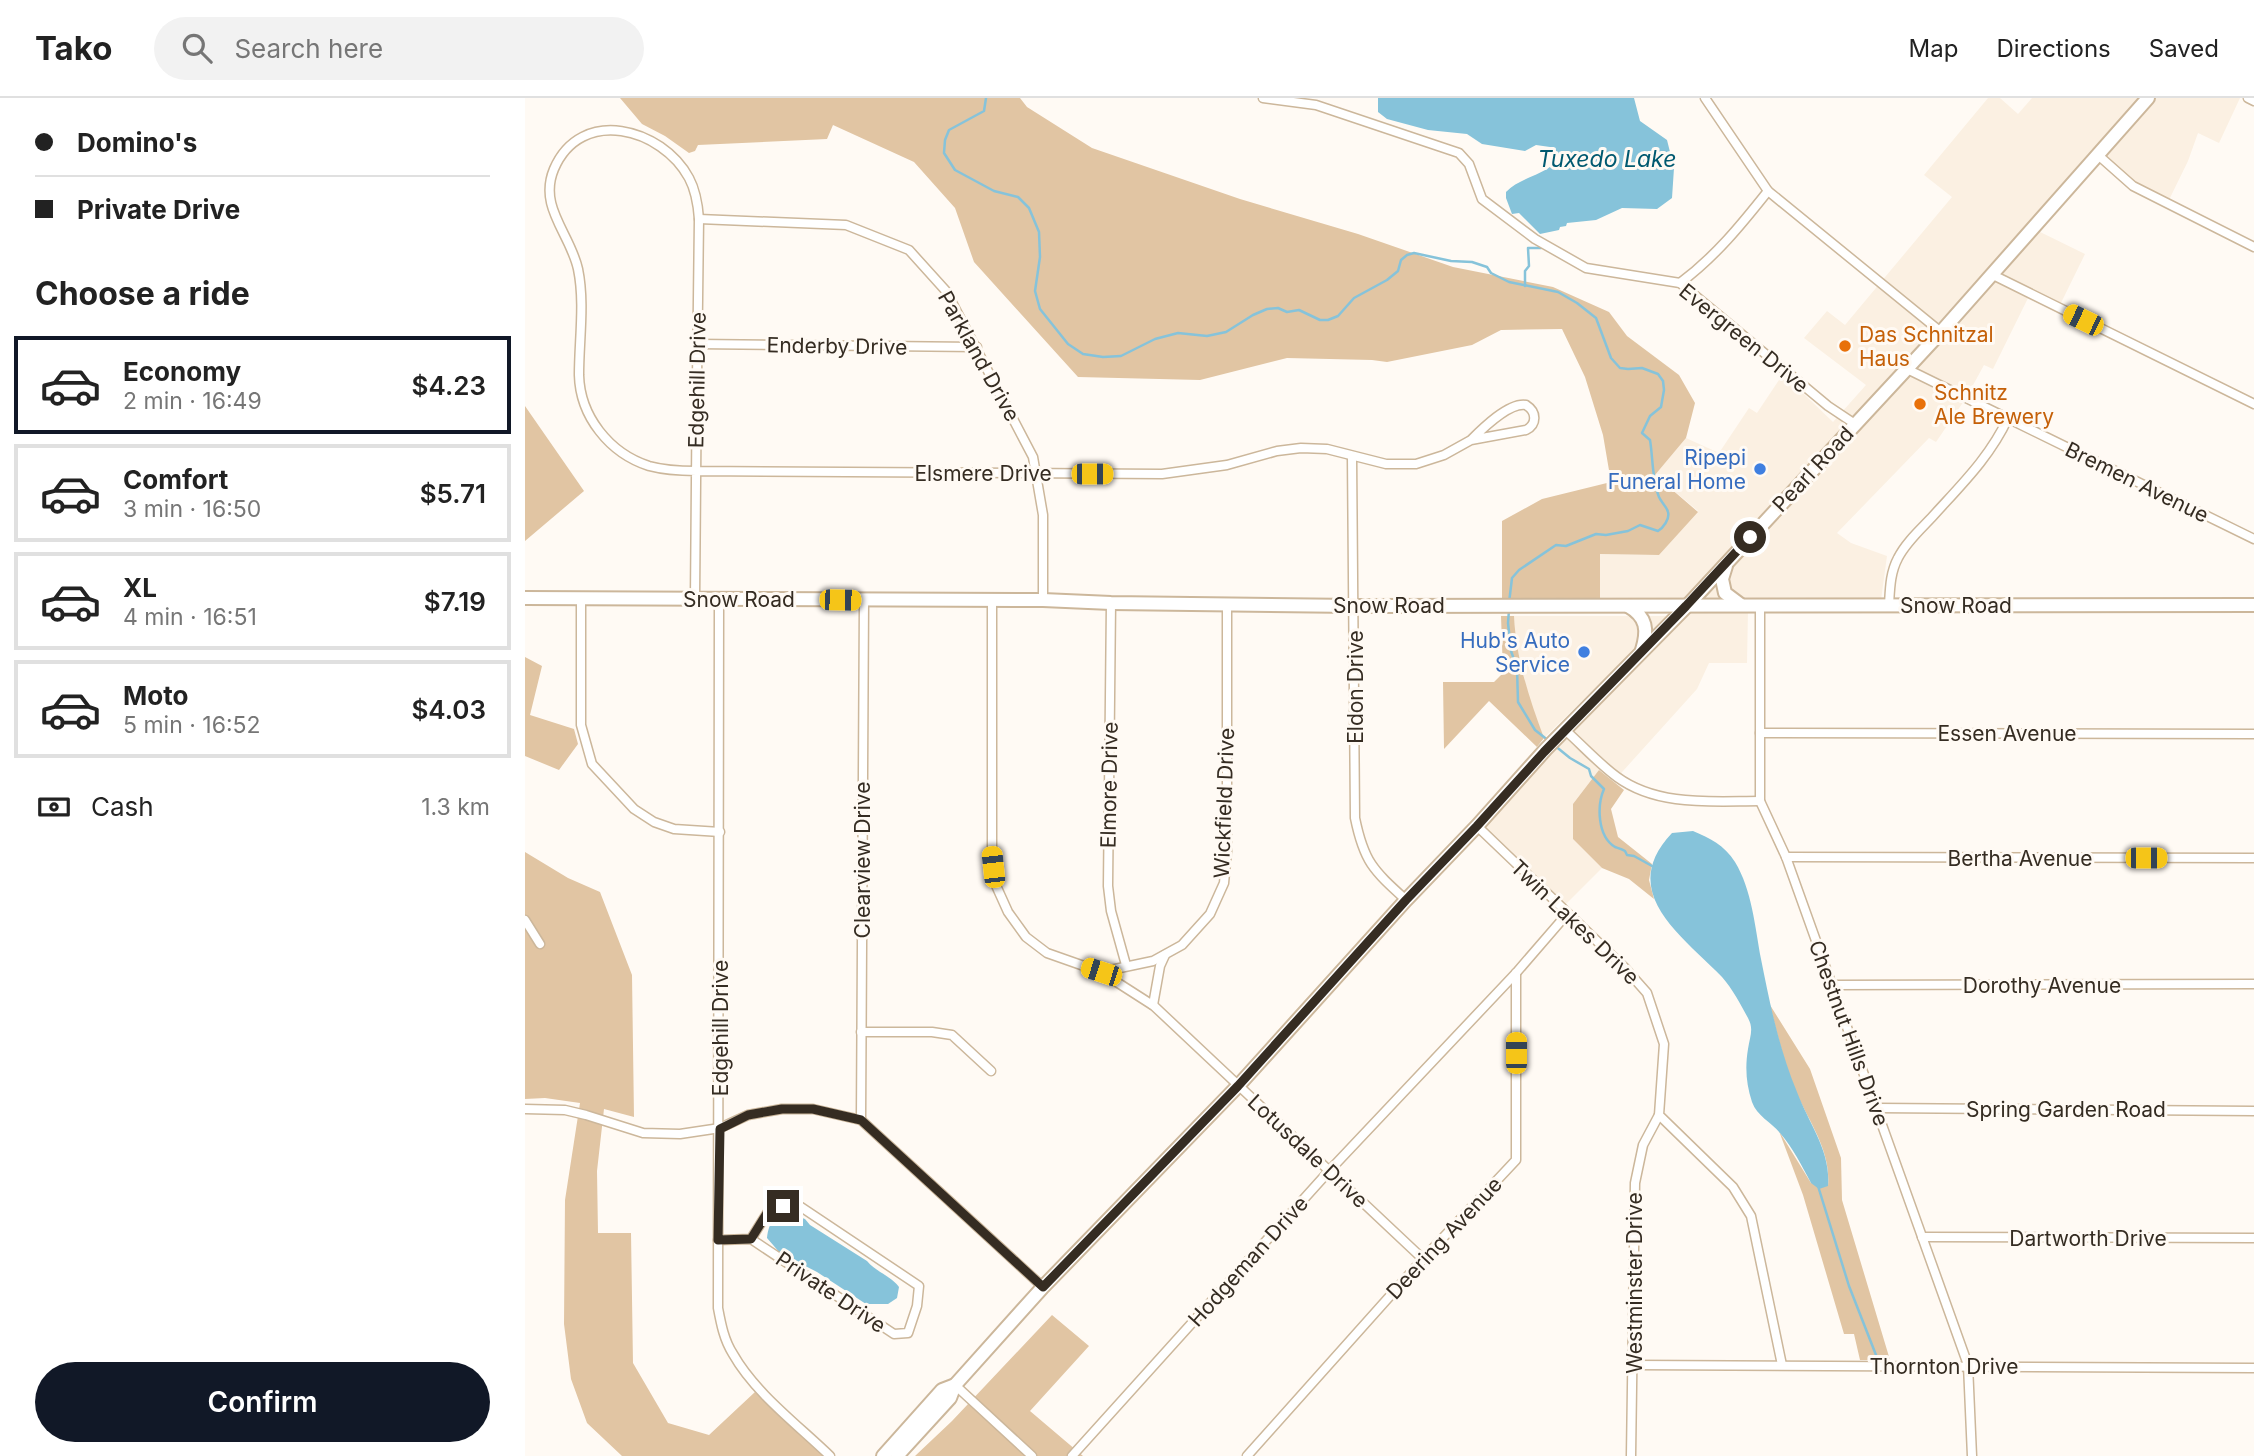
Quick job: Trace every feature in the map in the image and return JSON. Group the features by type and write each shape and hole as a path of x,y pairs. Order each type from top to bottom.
{"main road":[{"name":"Pearl Road","path":"897,1456 950,1398 955,1385 1043,1287 1238,1086 1564,730 1686,606 1941,332 2148,98"},
{"path":"1727,562 1722,579 1723,587 1730,599 1741,605"},
{"name":"Snow Road","path":"525,598 1043,600 1355,606 2254,606"},
{"path":"1628,606 1636,611 1644,622 1646,632 1641,652"},
{"name":"Pearl Road","path":"883,1456 942,1390 955,1385"}],"street":[{"name":"Evergreen Drive","path":"1263,98 1316,102 1459,153 1469,164 1482,199 1535,239 1586,268 1680,283 1828,406 1855,424"},
{"path":"1705,98 1768,191 1941,332"},
{"path":"2248,98 2254,101"},
{"name":"Elsmere Drive","path":"681,166 657,145 632,133 596,131 568,146 551,179 549,197 554,215 573,251 578,269 581,290 580,384 590,418 614,447 638,462 663,469 696,471 1180,473 1301,447 1327,449 1386,464 1416,464 1444,455 1471,440 1515,406 1527,405 1533,412 1534,422 1526,430 1471,440"},
{"path":"2098,155 2133,186 2254,247"},
{"name":"Edgehill Drive","path":"681,166 694,188 699,219 695,599"},
{"path":"1680,283 1703,266 1725,244 1768,191"},
{"name":"Parkland Drive","path":"699,219 846,225 909,250 946,291 1033,457 1043,515 1043,600"},
{"path":"1991,274 2254,404"},
{"name":"Enderby Drive","path":"697,344 977,347"},
{"name":"Bremen Avenue","path":"1906,369 2254,539"},
{"path":"1889,605 1890,585 1898,557 1908,542 1979,466 2008,418"},
{"name":"Eldon Drive","path":"1352,456 1355,818 1360,843 1374,871 1406,900"},
{"path":"581,599 581,724 592,764 634,809 653,822 674,829 720,832"},
{"name":"Edgehill Drive","path":"719,599 718,1308 722,1331 732,1354 751,1380 831,1456"},
{"name":"Clearview Drive","path":"861,1120 864,600"},
{"name":"Lotusdale Drive","path":"992,600 992,853 995,881 1008,912 1026,937 1047,953 1101,972 1153,1005 1423,1258"},
{"name":"Elmore Drive","path":"1111,603 1108,886 1111,911 1126,965"},
{"name":"Wickfield Drive","path":"1101,972 1153,961 1182,945 1210,914 1224,883 1227,852 1227,603"},
{"name":"Chestnut Hills Drive","path":"1760,605 1760,801 1786,857 1968,1365 1972,1456"},
{"path":"1564,730 1618,778 1647,792 1686,801 1760,801"},
{"name":"Essen Avenue","path":"1760,733 2254,734"},
{"name":"Twin Lakes Drive","path":"1477,826 1624,967 1647,993 1664,1044 1659,1115"},
{"name":"Bertha Avenue","path":"1786,857 2254,858"},
{"name":"Hodgeman Drive","path":"1072,1456 1329,1171 1516,973 1567,914"},
{"path":"525,920 540,944"},
{"path":"1153,1005 1165,955"},
{"name":"Deering Avenue","path":"1247,1456 1423,1258 1516,1160 1516,973"},
{"name":"Dorothy Avenue","path":"1830,985 2254,984"},
{"path":"861,1032 932,1032 952,1035 991,1071"},
{"name":"Spring Garden Road","path":"1877,1108 2254,1111"},
{"path":"525,1109 565,1110 643,1133 680,1134 720,1129 748,1115 782,1109 813,1109 861,1120 1043,1287"},
{"path":"1659,1115 1734,1187 1751,1216 1782,1366"},
{"name":"Westminster Drive","path":"1632,1456 1635,1183 1643,1145 1659,1115"},
{"name":"Private Drive","path":"791,1204 801,1206 919,1286 917,1306 908,1333 894,1334 751,1239 769,1210 791,1204"},
{"name":"Dartworth Drive","path":"1922,1237 2254,1238"},
{"path":"718,1240 751,1239"},
{"name":"Thornton Drive","path":"1634,1366 2254,1368"},
{"path":"955,1385 1032,1456"}],"shaded area":[{"path":"620,98 1020,98 1027,107 1092,148 1240,199 1358,234 1453,267 1553,287 1609,312 1627,336 1679,375 1695,403 1686,438 1655,475 1698,512 1659,555 1600,554 1600,600 1502,600 1502,521 1542,499 1611,482 1603,435 1585,377 1562,329 1501,330 1472,345 1387,362 1287,358 1200,380 1078,377 974,262 955,208 914,162 833,125 827,139 698,145 695,151 689,153 642,124"},
{"path":"1988,98 2000,98 2018,114 2032,98 2240,98 2219,143 2198,133 2167,204 2127,182 2092,149 2026,225 2085,254 2059,307 2030,294 1993,369 1984,365 1966,398 1936,442 1929,438 1837,533 1851,543 1887,556 1881,600 1600,600 1600,554 1659,555 1698,511 1655,475 1686,438 1719,453 1749,408 1757,413 1783,374 1833,422 1866,385 1804,338 1827,311 1845,325 1952,197 1924,175"},
{"path":"525,406 584,491 525,541"},
{"path":"1691,610 1748,610 1747,663 1709,663 1697,689 1614,781 1599,770 1573,839 1602,868 1564,906 1482,827"},
{"path":"1501,616 1514,616 1524,678 1544,738 1537,747 1489,701 1444,749 1443,682 1494,682 1503,673"},
{"path":"1514,616 1668,616 1544,738 1529,698 1515,638"},
{"path":"525,657 542,666 530,715 574,729 578,744 559,770 525,756"},
{"path":"1599,770 1624,790 1611,809 1618,837 1652,864 1649,880 1654,899 1629,879 1602,868 1573,839 1573,804"},
{"path":"525,852 568,878 600,892 632,975 634,1117 604,1109 597,1171 598,1233 631,1233 633,1363 668,1423 709,1435 755,1392 824,1456 622,1456 587,1423 571,1379 564,1324 565,1200 580,1103 545,1098 525,1099"},
{"path":"1770,1005 1810,1069 1841,1158 1842,1200 1890,1360 1860,1360 1854,1334 1844,1334 1803,1195 1779,1131 1811,1183 1828,1186 1826,1162 1819,1139 1789,1072"},
{"path":"1052,1315 1089,1346 1030,1411 1083,1456 915,1456 952,1421"}],"water":[{"name":"Tuxedo Lake","path":"1378,98 1634,98 1640,121 1667,140 1674,168 1672,198 1657,209 1622,208 1596,220 1567,223 1559,230 1540,234 1519,213 1512,214 1506,192 1517,183 1555,163 1555,152 1550,147 1536,145 1525,151 1482,144 1467,134 1428,130 1387,119 1378,112"},
{"path":"1693,831 1711,839 1726,851 1741,873 1752,909 1780,1043 1797,1092 1823,1149 1828,1186 1819,1189 1811,1183 1785,1139 1754,1107 1747,1076 1750,1022 1726,981 1674,929 1661,912 1653,894 1651,875 1656,854 1672,833"},
{"path":"789,1213 805,1219 892,1280 899,1287 897,1298 888,1304 866,1304 817,1272 780,1253 767,1238 768,1233 773,1221"}],"waterway":[{"path":"986,98 984,111 949,130 944,153 955,170 994,191 1018,197 1029,208 1039,232 1040,257 1035,291 1040,309 1068,344 1083,354 1121,356 1155,339 1178,333 1207,336 1226,332 1267,309 1278,308 1287,312 1299,310 1320,320 1328,320 1338,316 1354,298 1387,280 1398,271 1401,260 1414,253 1451,261 1472,262 1487,267 1491,273 1509,282 1558,292 1596,318 1611,358 1620,368 1642,368 1658,374 1663,381 1664,390 1661,407 1650,416 1642,433 1650,440 1657,490 1668,512 1666,523 1658,531 1640,525 1628,531 1596,534 1566,546 1556,545 1519,570 1512,578 1509,603"},
{"path":"1525,286 1525,271 1529,266 1528,248 1541,248"},
{"path":"1509,610 1511,651 1517,668 1518,702 1535,730 1549,741"},
{"path":"1554,745 1589,769 1591,776 1604,789 1600,803 1600,820 1609,842 1627,855 1652,866"},
{"path":"1818,1186 1849,1286 1876,1355"}],"place":[{"name":"Das Schnitzal Haus","path":"1845,346"},
{"name":"Schnitz Ale Brewery","path":"1920,404"},
{"name":"Ripepi Funeral Home","path":"1760,469"},
{"name":"Hub's Auto Service","path":"1584,652"}],"route":[{"path":"783,1206 769,1210 751,1239 718,1240 720,1129 748,1115 782,1109 813,1109 861,1120 1043,1287 1238,1086 1564,730 1750,537"}]}
